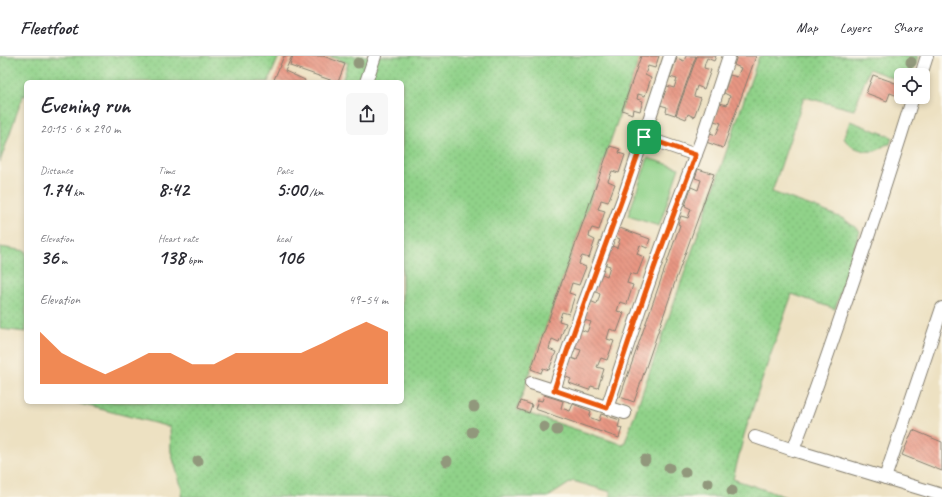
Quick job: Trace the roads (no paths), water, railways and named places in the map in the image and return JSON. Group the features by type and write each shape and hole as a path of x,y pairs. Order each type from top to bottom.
{"street":[{"path":"367,80 375,56"},
{"path":"554,390 624,196 670,56"},
{"path":"607,408 640,308 696,155 729,56"},
{"path":"923,68 927,56"},
{"path":"793,450 814,395 860,261 912,104"},
{"path":"644,137 696,155"},
{"path":"885,478 942,308"},
{"path":"531,383 625,413"},
{"path":"755,438 942,495"}]}
